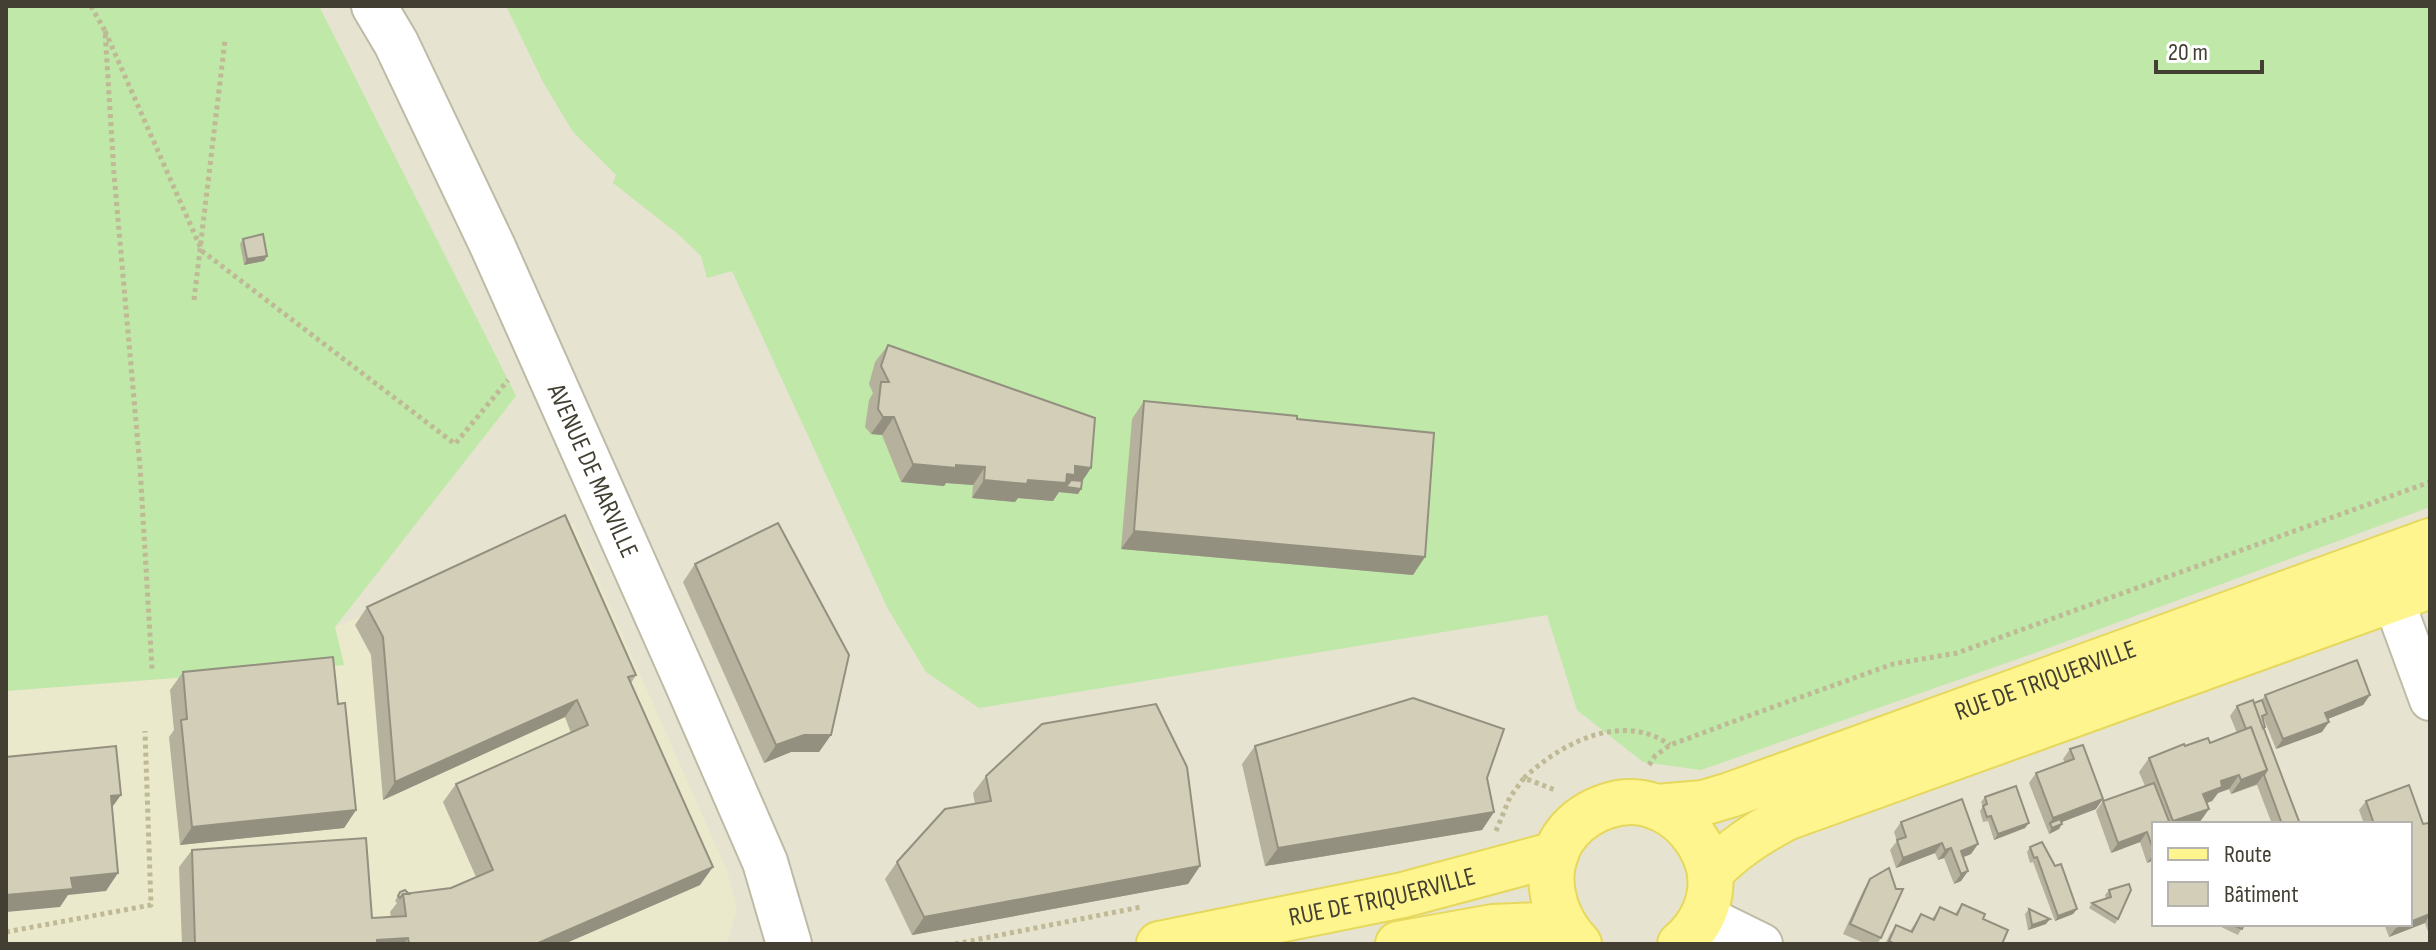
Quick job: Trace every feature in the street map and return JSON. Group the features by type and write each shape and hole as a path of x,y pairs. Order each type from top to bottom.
{"main road":[{"name":"RUE DE TRIQUERVILLE","path":"1586,816 1608,805 1703,803 1730,795 2430,541"},
{"name":"RUE DE TRIQUERVILLE","path":"1710,873 1750,837 1786,818 2411,592"},
{"path":"1645,805 1677,817 1693,832 1704,851 1710,873 1710,894 1692,930"},
{"path":"1571,934 1552,901 1551,878 1556,854 1568,832 1586,816"},
{"name":"RUE DE TRIQUERVILLE","path":"1157,924 1403,895 1556,854"},
{"name":"RUE DE TRIQUERVILLE","path":"1398,944 1493,927 1571,934"}],"street":[{"name":"AVENUE DE MARVILLE","path":"374,6 396,43 493,247 687,683 765,862 789,944"},
{"path":"2411,592 2430,700"},
{"path":"1692,930 1762,944"}],"path":[{"path":"91,6 105,31 202,251 455,444 514,373"},
{"path":"105,31 114,174 140,467 152,669"},
{"path":"194,300 225,40"},
{"path":"1645,805 1640,779 1655,756 1670,745 1874,670 1957,653 2430,482"},
{"path":"6,932 151,905 145,731"},
{"path":"1495,836 1505,807 1524,778 1559,751 1598,733 1633,732 1654,736 1670,745"},
{"path":"1524,778 1557,790 1586,816"},
{"path":"955,944 1157,924"}],"shaded area":[{"path":"6,6 2430,6 2430,944 6,944"},
{"path":"573,523 727,871 737,908 727,944 6,944 6,691 344,665 335,627"}],"green space":[{"path":"6,6 319,6 516,396 335,627 344,665 6,691"},
{"path":"506,6 2430,6 2430,507 2032,654 1701,770 1643,762 1577,710 1547,615 979,708 926,672 888,609 732,271 707,278 701,256 613,183 616,175 573,132 543,82"}],"building":[{"path":"263,234 267,256 247,259 243,239"},
{"path":"888,345 1095,418 1091,468 1075,466 1075,475 1067,474 1066,483 1028,480 1027,484 984,480 985,467 913,464 894,417 883,417 878,409 881,382 889,382 881,366"},
{"path":"1144,401 1434,433 1425,557 1134,531"},
{"path":"1071,480 1082,481 1081,489 1066,487"},
{"path":"565,515 636,675 628,677 713,867 536,944 409,944 408,938 377,940 377,944 195,944 192,850 366,838 372,918 406,916 403,894 451,888 493,870 456,784 588,725 577,700 395,782 383,637 367,607"},
{"path":"778,523 849,655 831,735 804,735 776,745 695,564"},
{"path":"333,657 338,704 345,703 356,810 192,827 181,720 187,719 183,672"},
{"path":"2357,660 2370,695 2325,713 2329,722 2283,739 2265,695"},
{"path":"1413,698 1504,729 1487,778 1494,812 1278,848 1255,746"},
{"path":"2253,700 2299,822 2281,822 2251,727 2246,729 2237,706"},
{"path":"2262,700 2267,714 2262,716 2263,728 2254,703"},
{"path":"1156,704 1187,767 1200,866 924,917 897,862 945,809 991,801 986,776 1042,724"},
{"path":"2251,727 2267,770 2241,780 2239,775 2221,781 2222,787 2203,794 2209,809 2173,821 2149,758 2208,738 2210,743"},
{"path":"2083,745 2103,799 2053,818 2036,773 2074,759 2070,749"},
{"path":"116,746 121,795 111,796 118,873 71,878 73,889 6,895 6,757"},
{"path":"2154,783 2169,822 2152,822 2152,846 2147,832 2118,843 2103,801"},
{"path":"2409,785 2423,824 2429,823 2430,827 2430,914 2412,921 2412,822 2373,822 2366,801"},
{"path":"2016,786 2029,823 1998,834 1983,806 1987,804 1985,797"},
{"path":"1962,799 1978,844 1961,851 1968,871 1961,874 1951,848 1945,850 1942,843 1903,858 1897,840 1906,837 1901,822"},
{"path":"2060,819 2062,824 2052,828 2050,823"},
{"path":"2042,842 2055,866 2061,864 2077,909 2058,916 2037,857 2034,858 2030,847"},
{"path":"1889,868 1896,889 1903,889 1881,938 1850,924 1870,879"},
{"path":"2129,884 2131,890 2118,919 2092,903 2111,897 2109,890"},
{"path":"1962,904 1985,914 1983,919 2008,930 2002,944 1895,944 1889,941 1896,925 1912,932 1921,914 1934,920 1940,907 1957,915"},
{"path":"2029,909 2050,919 2032,925"}]}
